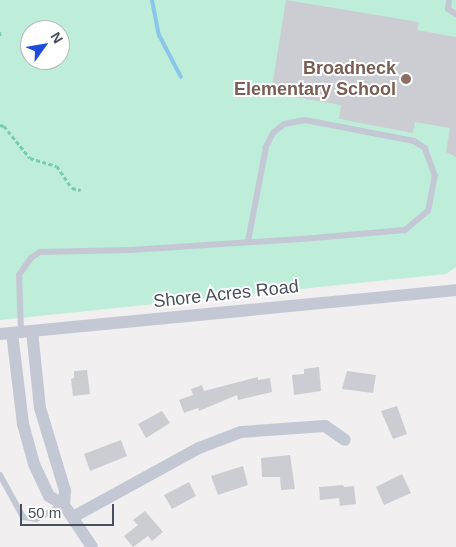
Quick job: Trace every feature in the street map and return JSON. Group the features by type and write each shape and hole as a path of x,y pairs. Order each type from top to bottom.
{"street":[{"name":"Shore Acres Road","path":"16,332 456,290"},
{"path":"16,332 23,424 34,464 49,496 64,505 92,547"},
{"path":"16,332 65,491 64,505"},
{"path":"73,517 199,448 240,432 325,426 345,440"}],"lane":[{"path":"449,0 448,9 456,14"},
{"path":"16,332 19,275 31,258 40,252 248,241 405,230 428,212 435,176 425,148 414,141 305,120 284,124 273,133 266,147 248,241"},
{"path":"0,475 23,517 36,519 64,505"}],"path":[{"path":"0,32 0,38"},
{"path":"0,125 4,126 30,158 51,162 72,188 81,190"}],"green space":[{"path":"0,0 456,0 456,267 446,274 0,320"}],"building":[{"name":"Broadneck Elementary School","path":"286,0 419,22 417,30 456,37 456,157 446,152 450,128 415,122 413,133 339,119 341,105 271,93"},
{"path":"319,367 321,391 294,395 292,375 304,374 304,369"},
{"path":"87,370 90,394 73,396 71,379 74,378 74,371"},
{"path":"347,371 376,375 373,393 342,389"},
{"path":"258,377 258,380 270,378 272,392 238,400 237,395 199,411 198,408 184,413 179,400 193,395 191,389 202,385 204,391"},
{"path":"397,406 407,434 393,439 381,411"},
{"path":"162,411 170,423 146,438 138,424"},
{"path":"121,440 127,456 90,471 84,454"},
{"path":"290,455 295,489 281,490 280,477 262,477 261,458"},
{"path":"243,466 248,485 218,495 211,476"},
{"path":"402,474 411,493 384,505 376,487"},
{"path":"189,482 196,496 172,509 164,495"},
{"path":"343,485 344,487 354,486 356,504 340,506 339,498 320,500 319,487"},
{"path":"145,511 163,532 152,541 148,536 133,547 124,536 138,525 133,520"}],"waterway":[{"path":"152,0 159,35 181,77"}],"place":[{"name":"Broadneck Elementary School","path":"406,79"}]}
